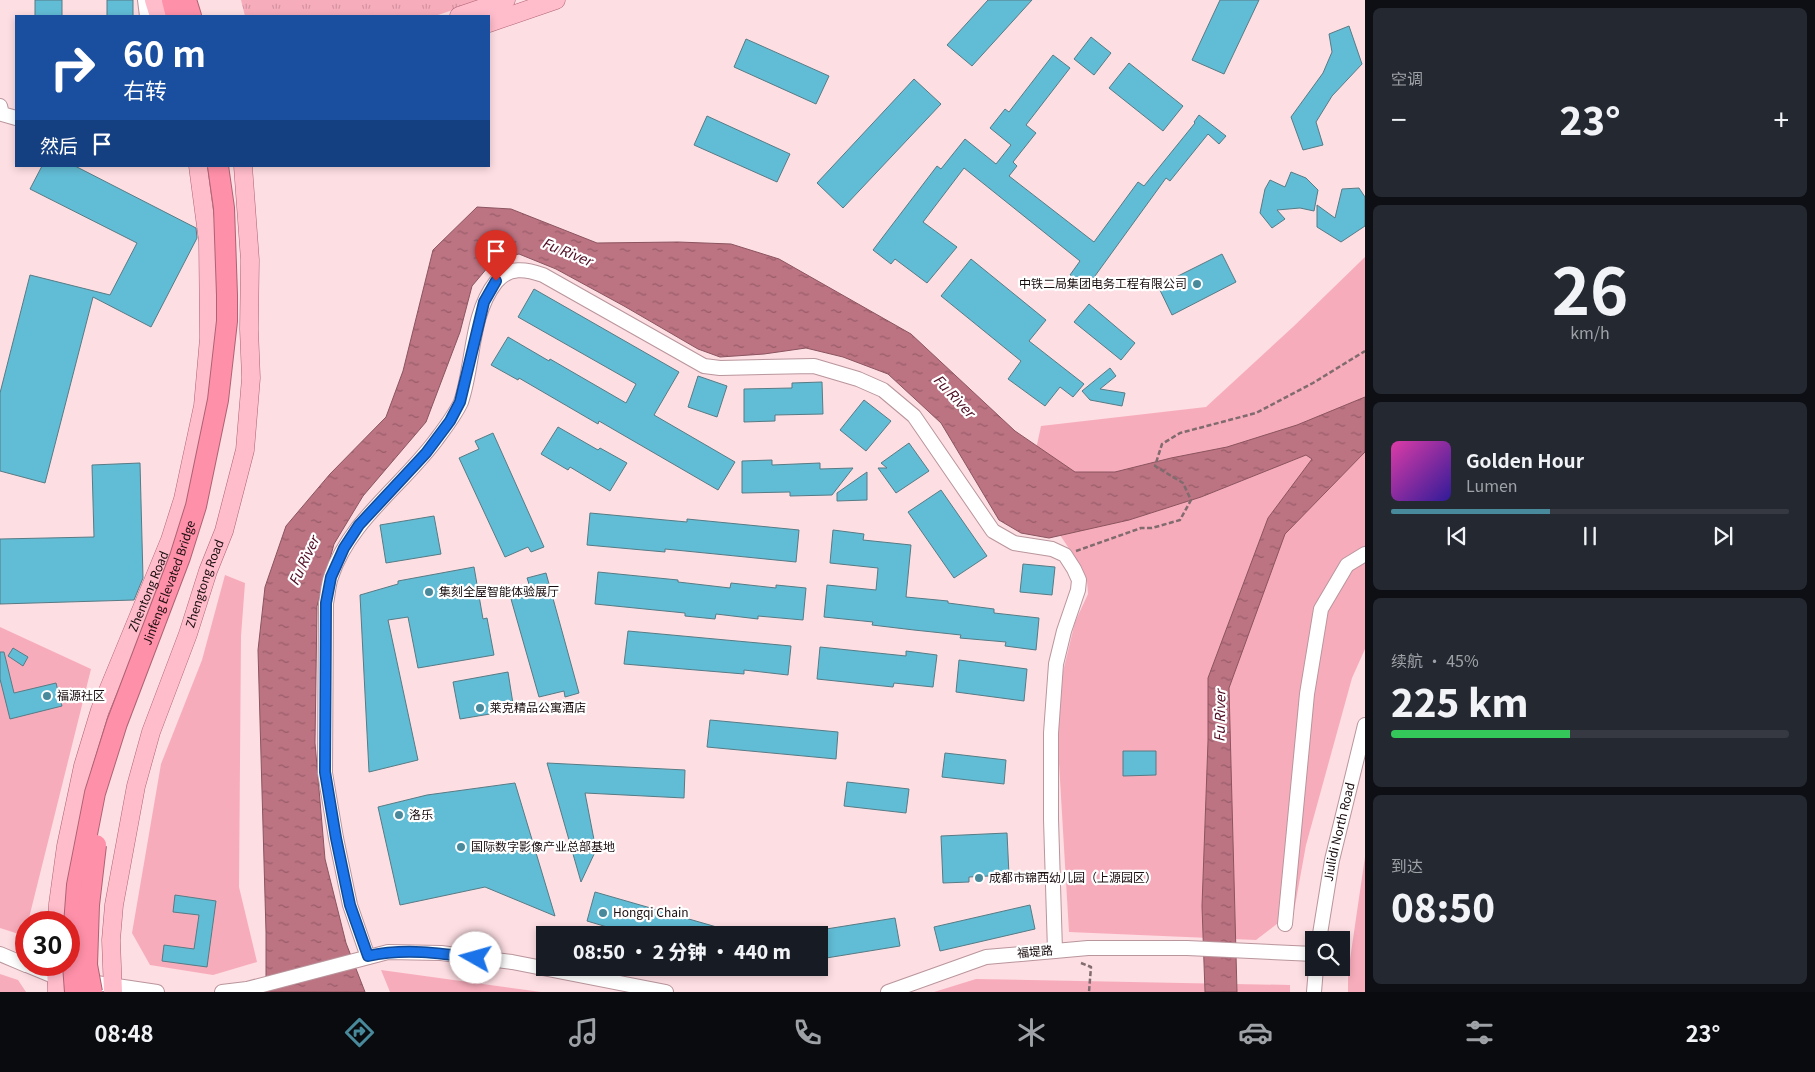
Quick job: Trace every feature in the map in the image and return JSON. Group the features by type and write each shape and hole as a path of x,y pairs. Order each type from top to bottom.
{"highway":[{"path":"172,0 176,15"},
{"path":"186,0 191,15"},
{"name":"Jinfeng Elevated Bridge","path":"75,992 72,951 77,885 96,793 117,723 180,557 196,506 218,400 227,321 224,208 218,167"},
{"name":"Jinfeng Elevated Bridge","path":"92,992 87,957 89,905 96,845 125,736 197,540 210,498 228,416 235,371 238,310 238,249 229,167"}],"main road":[{"path":"154,0 159,15"},
{"path":"195,0 200,15"},
{"path":"462,15 506,0"},
{"path":"490,23 556,0"},
{"name":"Zhentong Road","path":"58,911 66,846 83,766 100,710 170,540 183,499 203,406 209,338 208,241 198,167"},
{"name":"Zhengtong Road","path":"113,988 111,940 114,905 136,786 151,732 224,531 245,450 251,378 249,329 250,260 243,167"}],"street":[{"path":"145,0 147,15"},
{"path":"0,106 2,114 15,118"},
{"path":"362,958 336,838 325,772 326,603 331,577 344,548 359,525 426,453 450,421 460,402 484,302 496,281 512,270 528,269 543,275 704,366 729,368 814,366 858,379 883,390 914,416 993,530 1014,543 1052,549 1065,555 1074,569 1078,580 1073,608 1064,632 1056,664 1052,713 1051,819 1055,951"},
{"path":"1285,924 1308,694 1321,609 1347,566 1365,554"},
{"name":"Jiulidi North Road","path":"1320,931 1332,860 1365,725"},
{"name":"福堤路","path":"888,992 986,957 1088,948 1187,948 1305,954"},
{"path":"222,992 282,980 388,952 441,953 512,962 666,992"},
{"path":"0,954 15,960"},
{"path":"1314,992 1315,976"},
{"path":"56,978 113,988 157,992"}],"path":[{"path":"1065,555 1141,528 1152,528 1180,520 1191,500 1183,483 1155,466 1162,444 1180,433 1256,413 1313,383 1365,351"},
{"path":"1055,951 1091,968 1089,992"}],"green space":[{"path":"241,0 482,0 438,15 245,15"},
{"path":"1365,257 1365,649 1352,678 1306,845 1294,911 1256,940 1069,932 1057,729 1058,692 1075,622 1088,594 1087,581 1082,568 1028,487 1041,426 1206,407"},
{"path":"225,575 245,583 241,636 239,887 257,962 213,975 150,965 132,933 161,764 202,660"},
{"path":"0,627 91,669 31,911 15,911 15,933 0,928"},
{"path":"1365,857 1365,992 1348,992 1350,959"},
{"path":"381,970 541,992 390,992"},
{"path":"0,974 18,980 26,992 0,992"},
{"path":"976,979 1290,985 1290,992 934,992"}],"water":[{"name":"Fu River","path":"477,207 511,209 597,243 678,242 731,244 779,259 911,334 1015,431 1075,472 1115,472 1227,447 1297,425 1365,397 1365,452 1285,534 1229,688 1237,992 1205,992 1202,906 1208,741 1208,678 1268,518 1312,459 1306,455 1201,497 1129,520 1049,538 1021,533 999,520 941,423 888,374 843,357 806,348 764,354 720,357 698,349 556,269 519,254 494,260 472,286 460,332 426,422 363,496 334,544 317,606 315,743 325,859 346,943 365,992 266,992 258,650 265,587 286,526 330,474 386,417 403,371 433,250"}],"building":[{"path":"35,0 62,0 62,15 35,15"},
{"path":"107,0 133,0 133,15 107,15"},
{"path":"988,0 1032,0 972,66 947,45"},
{"path":"1220,0 1259,0 1224,74 1192,60"},
{"path":"1349,26 1362,64 1332,96 1316,122 1323,145 1303,150 1291,117 1323,73 1332,52 1329,34"},
{"path":"1091,37 1111,53 1094,75 1074,59"},
{"path":"746,39 829,76 816,104 734,67"},
{"path":"1053,55 1070,68 1026,125 1036,133 1013,162 1017,166 1009,176 1094,242 1138,182 1144,186 1195,123 1199,115 1226,136 1219,144 1208,134 1170,181 1166,178 1087,287 1070,275 1080,261 964,168 923,222 957,247 927,283 895,259 891,264 873,250 937,166 941,169 965,139 996,164 1011,145 990,128 1005,109 1009,112"},
{"path":"1129,63 1183,106 1163,131 1109,88"},
{"path":"914,79 941,104 843,208 817,183"},
{"path":"707,116 790,154 777,182 694,145"},
{"path":"41,167 77,167 196,228 197,238 151,327 93,297 45,483 0,471 0,393 30,275 110,295 137,243 30,189"},
{"path":"1291,172 1306,178 1318,190 1314,211 1300,208 1277,210 1285,219 1272,228 1260,213 1265,189 1270,180 1285,187"},
{"path":"1359,188 1365,197 1365,226 1341,242 1317,227 1317,205 1335,218 1342,189"},
{"name":"中铁二局集团电务工程有限公司","path":"1222,254 1236,282 1172,315 1158,286"},
{"path":"971,259 1046,320 1029,341 1084,384 1073,397 1060,387 1045,406 1008,379 1021,361 941,296"},
{"path":"534,289 679,372 654,415 735,462 718,490 599,421 598,424 519,378 518,380 491,365 508,337 626,403 636,384 518,317"},
{"path":"1089,304 1135,343 1121,360 1074,322"},
{"path":"1110,368 1116,376 1100,389 1125,393 1122,406 1090,400 1082,391"},
{"path":"698,376 727,386 717,417 688,407"},
{"path":"822,382 823,414 775,415 775,421 744,422 744,389 792,388 792,383"},
{"path":"864,400 891,421 866,451 840,430"},
{"path":"558,427 598,450 600,448 627,463 610,491 570,467 568,470 541,454"},
{"path":"493,433 544,547 531,552 528,547 505,557 459,458 479,449 475,441"},
{"path":"909,443 929,471 896,493 878,468 887,468 881,463"},
{"path":"772,460 772,465 820,463 820,469 853,468 832,495 790,496 790,492 742,493 742,461"},
{"path":"140,463 143,578 134,600 0,604 0,539 94,537 92,465"},
{"path":"867,472 867,500 837,501 837,493"},
{"path":"941,490 987,556 954,578 908,512"},
{"path":"590,513 687,522 687,519 799,530 796,562 665,549 665,552 587,545"},
{"path":"434,516 441,554 386,563 380,525"},
{"path":"833,530 864,534 863,540 911,545 906,597 948,601 948,603 994,609 994,613 1039,618 1036,650 1005,646 1006,642 960,638 961,635 872,625 873,622 824,617 827,585 876,590 878,568 830,563"},
{"path":"1023,564 1055,567 1052,595 1020,592"},
{"path":"474,567 483,619 487,618 494,655 418,668 408,617 388,620 418,760 369,772 360,595 398,584 398,581"},
{"path":"598,572 678,580 678,582 730,588 731,583 776,588 776,585 806,588 803,620 758,616 758,619 716,614 715,619 685,616 685,613 595,604"},
{"path":"546,573 579,693 565,697 564,691 539,697 509,592 530,587 527,578"},
{"path":"628,631 791,646 788,675 744,670 744,674 624,664"},
{"path":"820,647 906,656 906,651 937,655 933,687 894,683 893,687 817,679"},
{"path":"13,648 28,657 23,666 8,656"},
{"path":"0,652 4,652 14,693 56,683 62,706 10,719 0,679"},
{"path":"959,660 1027,669 1024,701 956,692"},
{"path":"508,672 514,710 460,719 453,682"},
{"path":"710,720 838,732 836,759 707,747"},
{"path":"1123,751 1156,751 1156,775 1123,776"},
{"path":"945,753 1006,760 1004,784 942,777"},
{"path":"547,763 685,770 684,798 585,793 596,850 581,882"},
{"path":"847,782 909,789 906,813 844,806"},
{"name":"国际数字影像产业总部基地","path":"515,783 555,916 485,887 400,905 378,807 427,795"},
{"path":"1007,833 1009,875 969,877 969,882 943,883 941,836"},
{"path":"595,892 713,926 604,926 587,921"},
{"path":"175,895 216,901 207,967 162,961 164,945 194,949 199,915 173,912"},
{"path":"1030,905 1035,929 940,951 934,927"},
{"path":"895,918 900,946 828,958 828,929"}],"place":[{"name":"中铁二局集团电务工程有限公司","path":"1197,284"},
{"name":"集刻全屋智能体验展厅","path":"429,592"},
{"name":"福源社区","path":"47,696"},
{"name":"莱克精品公寓酒店","path":"480,708"},
{"name":"洛乐","path":"399,815"},
{"name":"国际数字影像产业总部基地","path":"461,847"},
{"name":"成都市锦西幼儿园（上源园区）","path":"979,878"},
{"name":"Hongqi Chain","path":"603,913"}],"route":[{"path":"476,958 441,953 388,952 368,956 350,905 325,772 326,603 331,577 344,548 359,525 426,453 450,421 460,402 484,302 496,281"}]}
